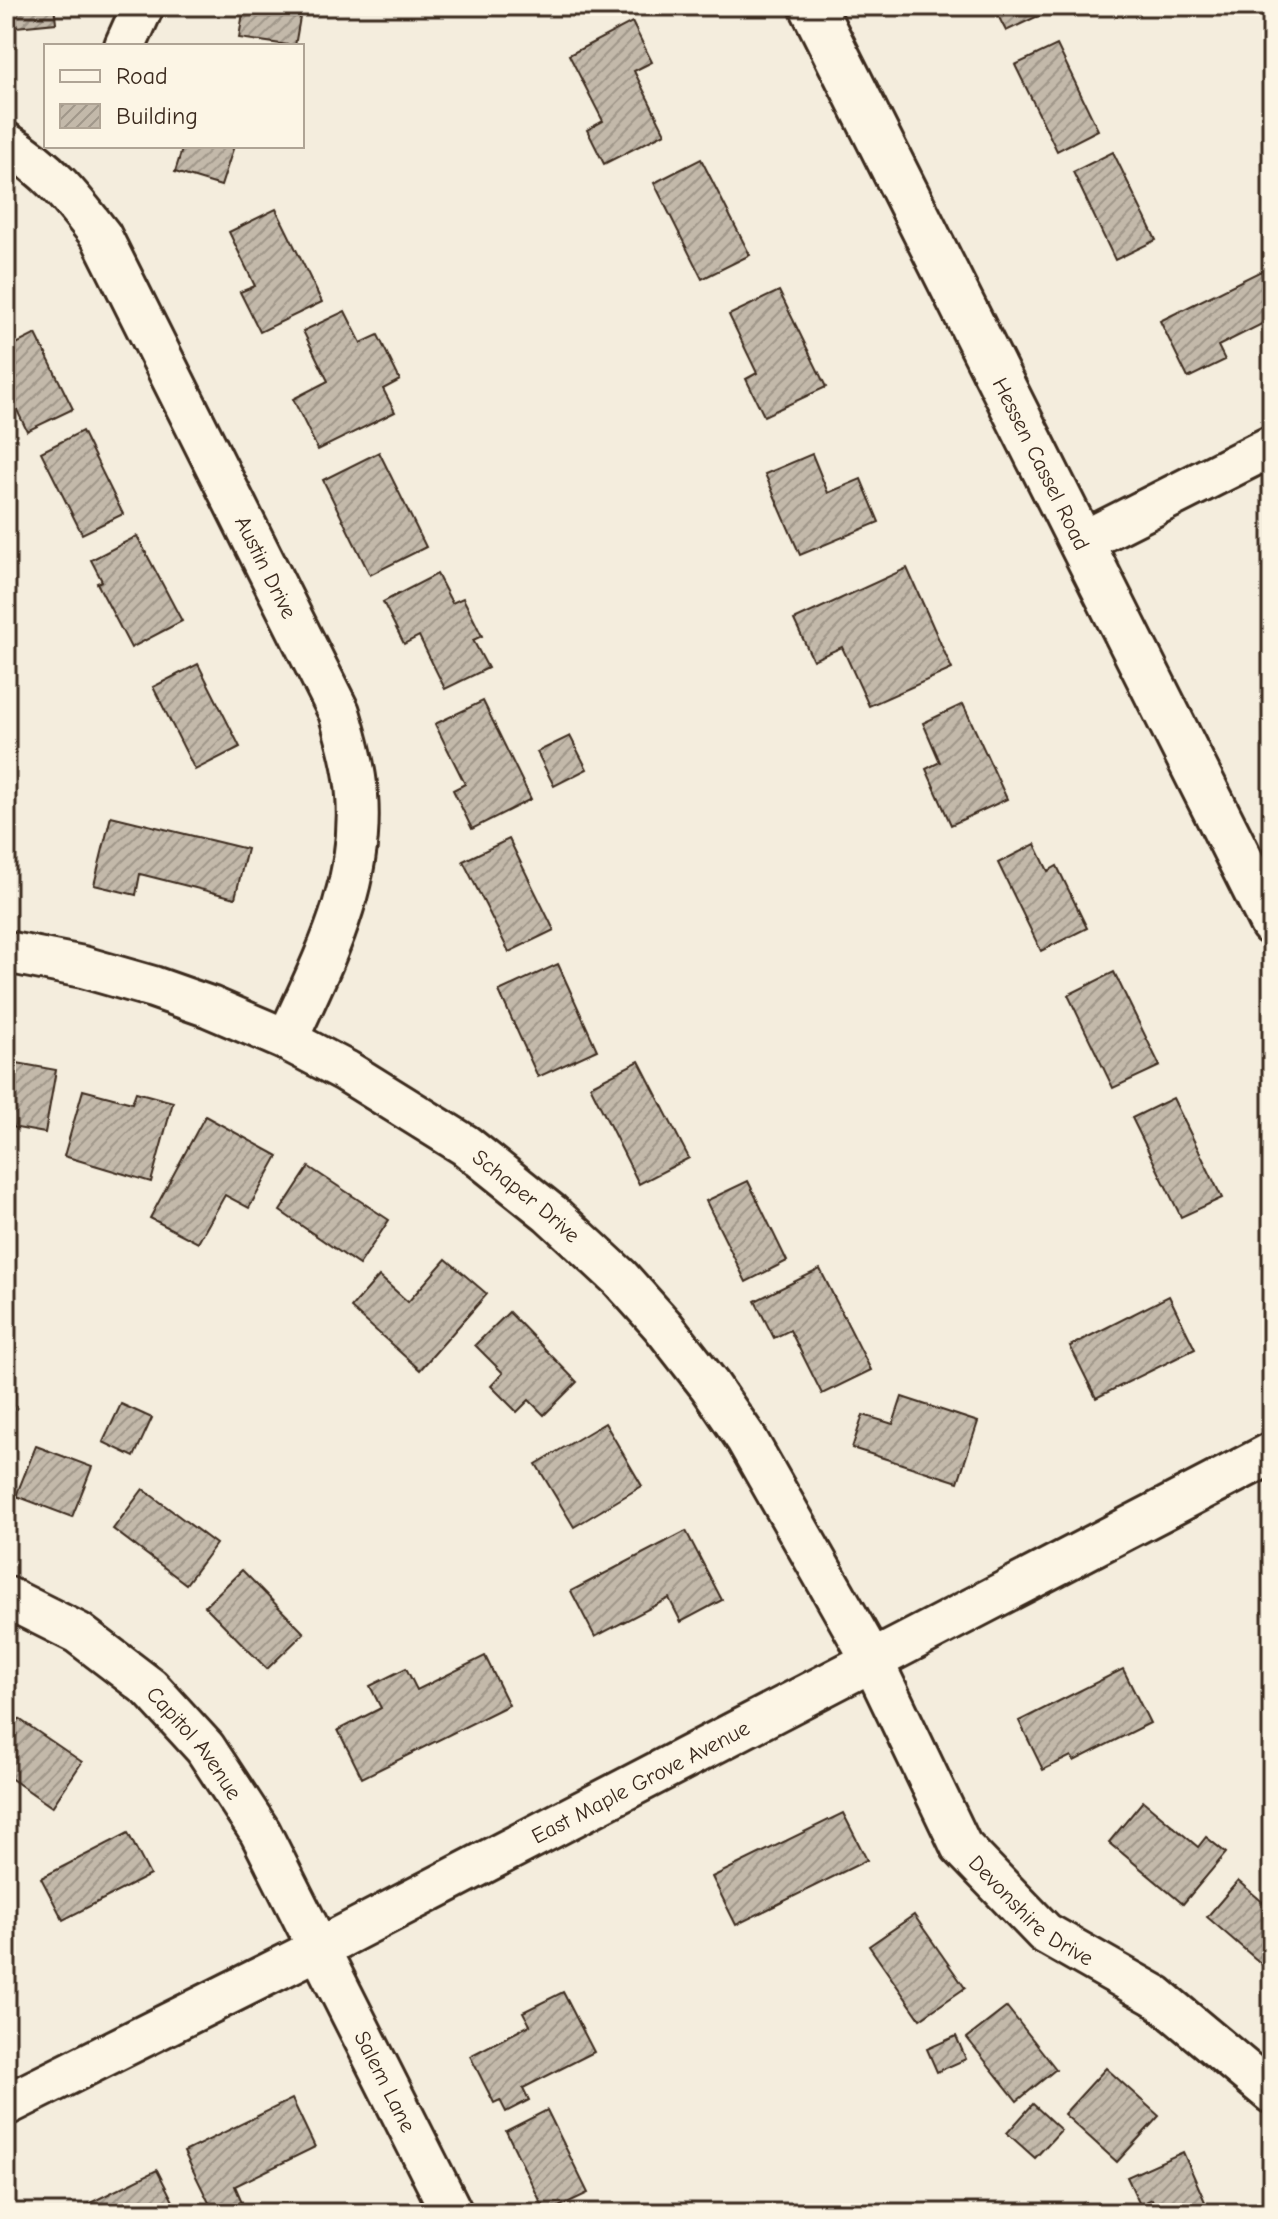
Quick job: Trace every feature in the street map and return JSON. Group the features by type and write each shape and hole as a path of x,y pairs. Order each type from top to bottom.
{"main road":[{"name":"Hessen Cassel Road","path":"812,6 1272,923"}],"street":[{"path":"126,44 143,6"},
{"name":"Austin Drive","path":"31,150 101,236 124,277 339,712 352,758 358,796 353,877 344,912 287,1040"},
{"path":"1080,543 1272,446"},
{"name":"Schaper Drive","path":"6,952 83,967 153,987 287,1040 346,1071 465,1145 550,1213 620,1278 710,1386 747,1440 872,1660"},
{"name":"East Maple Grove Avenue","path":"6,2105 318,1949 1272,1453"},
{"name":"Capitol Avenue","path":"6,1597 78,1633 150,1688 205,1748 260,1832 318,1949"},
{"name":"Devonshire Drive","path":"872,1660 961,1846 1045,1933 1156,1996 1272,2093"},
{"name":"Salem Lane","path":"318,1949 452,2213"}],"building":[{"path":"6,6 54,6 56,23 6,28"},
{"path":"244,6 302,6 295,44 239,38"},
{"path":"993,6 1057,6 1057,7 1006,31"},
{"path":"632,22 652,62 634,71 665,133 604,164 587,130 603,121 569,55"},
{"path":"1057,45 1098,130 1057,151 1015,65"},
{"path":"182,148 233,148 221,186 175,172"},
{"path":"1113,152 1156,240 1115,260 1073,172"},
{"path":"701,159 750,255 702,279 654,183"},
{"path":"276,209 322,302 260,332 240,292 255,286 229,232"},
{"path":"1261,271 1272,293 1272,319 1218,346 1225,360 1188,378 1160,321"},
{"path":"779,291 826,387 764,416 746,379 757,373 729,315"},
{"path":"345,311 361,343 378,335 400,380 383,389 395,412 318,450 293,399 328,381 303,331"},
{"path":"36,334 73,409 27,431 16,408 13,410 6,396 6,349"},
{"path":"82,431 123,514 82,534 41,452"},
{"path":"379,452 426,547 370,575 323,480"},
{"path":"812,454 828,493 861,479 879,522 800,555 765,474"},
{"path":"137,536 182,621 131,648 97,583 102,581 91,560"},
{"path":"907,568 952,669 869,706 842,647 813,660 794,620"},
{"path":"437,574 452,603 463,598 482,636 473,640 488,668 445,689 419,636 404,644 383,602"},
{"path":"198,664 240,747 195,770 153,687"},
{"path":"483,701 531,799 472,829 453,790 465,784 435,724"},
{"path":"963,704 1007,799 951,825 926,769 940,762 923,723"},
{"path":"570,736 587,769 554,786 537,752"},
{"path":"6,763 12,764 7,834 6,834"},
{"path":"111,816 247,849 235,898 140,874 136,895 94,885"},
{"path":"509,839 554,930 509,952 463,861"},
{"path":"1035,844 1048,871 1057,866 1087,928 1041,951 998,863"},
{"path":"558,964 597,1050 538,1077 499,991"},
{"path":"1114,972 1160,1066 1113,1088 1068,995"},
{"path":"639,1061 689,1158 639,1184 590,1086"},
{"path":"17,1063 56,1070 45,1133 6,1126 6,1075 15,1077"},
{"path":"83,1090 132,1103 136,1092 173,1102 151,1182 64,1156"},
{"path":"1173,1098 1222,1198 1181,1217 1132,1118"},
{"path":"205,1116 278,1156 249,1208 225,1195 198,1243 150,1218"},
{"path":"309,1167 389,1220 359,1265 280,1211"},
{"path":"748,1181 787,1261 746,1282 706,1201"},
{"path":"446,1259 487,1294 420,1370 351,1308 379,1276 408,1302"},
{"path":"820,1269 871,1370 822,1394 790,1330 774,1338 755,1301"},
{"path":"1169,1296 1195,1349 1096,1398 1070,1346"},
{"path":"509,1312 577,1382 544,1415 529,1400 517,1412 491,1386 503,1373 475,1345"},
{"path":"6,1384 15,1384 14,1415 6,1415"},
{"path":"902,1397 978,1422 958,1482 852,1448 863,1415 893,1424"},
{"path":"121,1404 152,1418 134,1457 103,1442"},
{"path":"605,1423 642,1486 574,1527 536,1464"},
{"path":"36,1446 92,1467 72,1517 16,1496"},
{"path":"143,1489 216,1544 186,1584 113,1529"},
{"path":"686,1531 722,1600 681,1622 669,1598 595,1637 571,1591"},
{"path":"242,1570 304,1633 267,1669 205,1606"},
{"path":"485,1656 509,1705 362,1778 338,1730 381,1708 370,1686 406,1668 417,1690"},
{"path":"1123,1669 1150,1723 1074,1761 1071,1756 1043,1770 1019,1721"},
{"path":"6,1710 82,1762 52,1807 6,1775"},
{"path":"1143,1801 1198,1847 1206,1837 1226,1853 1183,1904 1109,1842"},
{"path":"843,1813 867,1860 736,1925 712,1877"},
{"path":"128,1833 150,1875 63,1920 41,1878"},
{"path":"1238,1881 1272,1910 1272,1973 1207,1917"},
{"path":"914,1915 965,1988 920,2019 869,1946"},
{"path":"563,1992 594,2052 523,2088 529,2100 506,2112 500,2100 494,2103 470,2056 530,2025 523,2012"},
{"path":"1007,2007 1056,2069 1017,2101 967,2038"},
{"path":"956,2036 966,2059 937,2072 927,2049"},
{"path":"1106,2068 1159,2116 1117,2162 1064,2114"},
{"path":"292,2099 315,2147 235,2186 242,2202 214,2213 184,2152"},
{"path":"1033,2104 1061,2130 1035,2158 1007,2133"},
{"path":"547,2110 588,2193 546,2213 506,2131"},
{"path":"1183,2152 1210,2213 1158,2213 1152,2199 1140,2205 1127,2177"},
{"path":"157,2170 179,2213 87,2213 84,2206"},
{"path":"1086,2202 1091,2213 1061,2213"}]}
